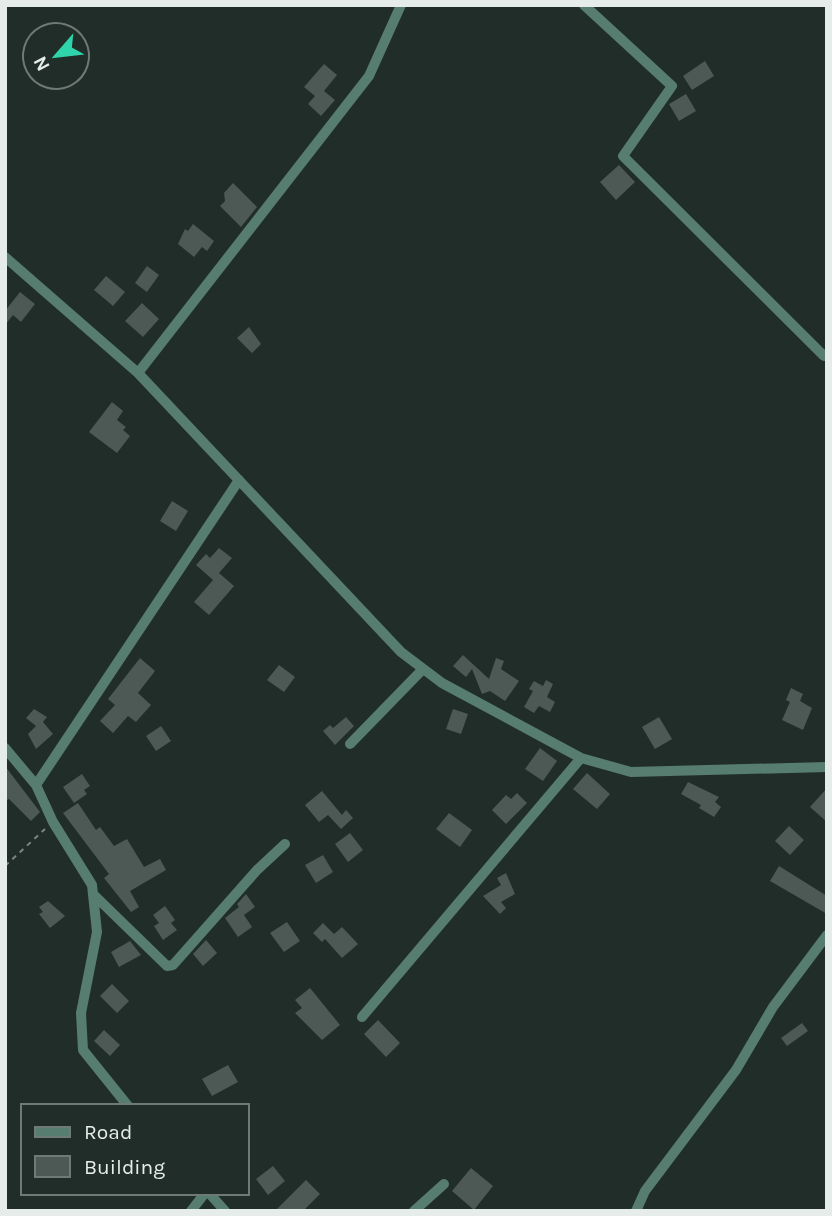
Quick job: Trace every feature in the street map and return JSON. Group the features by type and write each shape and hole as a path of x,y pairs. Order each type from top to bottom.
{"street":[{"path":"138,373 369,76 401,5"},
{"path":"584,5 672,86 622,156 824,356"},
{"path":"5,257 138,373 401,652 442,683 581,758 631,772 827,766"},
{"path":"36,785 239,480"},
{"path":"350,744 423,668"},
{"path":"5,748 36,785 53,822 92,885 97,932 81,1013 83,1050 126,1104"},
{"path":"362,1017 581,758"},
{"path":"93,894 167,966 173,965 257,870 285,844"},
{"path":"636,1211 645,1191 736,1070 772,1007 827,935"},
{"path":"414,1211 444,1184"},
{"path":"191,1211 205,1195"},
{"path":"209,1195 225,1211"}],"path":[{"path":"5,866 53,822"}],"building":[{"path":"705,61 714,76 692,90 683,76"},
{"path":"324,64 337,75 324,91 335,100 321,116 308,104 315,96 304,87"},
{"path":"686,94 696,111 679,121 669,104"},
{"path":"619,165 635,182 616,200 600,182"},
{"path":"233,183 257,207 241,227 220,206 225,201 224,193"},
{"path":"193,224 214,241 207,251 202,247 194,257 178,244 185,229 188,231"},
{"path":"147,266 159,275 147,292 135,283"},
{"path":"106,276 125,292 113,306 94,290"},
{"path":"20,292 35,304 21,322 13,315 5,325 5,311"},
{"path":"142,303 159,319 143,337 125,321"},
{"path":"249,327 261,344 252,353 237,338"},
{"path":"112,402 123,411 117,420 126,427 123,430 130,436 117,453 89,432"},
{"path":"172,501 188,511 176,531 160,521"},
{"path":"219,548 232,558 219,573 234,586 209,615 194,602 213,580 196,565 206,554 210,558"},
{"path":"463,655 489,679 496,658 504,661 501,669 519,681 505,701 490,691 482,694 472,669 466,677 453,666"},
{"path":"140,658 155,671 138,693 151,705 136,722 128,716 113,733 100,721 115,705 108,699"},
{"path":"279,665 295,677 284,692 267,680"},
{"path":"546,680 553,684 547,697 555,702 550,712 539,706 534,713 524,707 533,691 529,689 534,681 543,686"},
{"path":"791,688 803,694 800,701 812,708 803,730 782,720 790,702 786,700"},
{"path":"34,709 47,717 43,722 53,734 36,749 28,734 36,726 26,718"},
{"path":"453,709 468,714 461,734 446,729"},
{"path":"346,717 354,726 335,745 323,731 330,725 333,728"},
{"path":"659,717 672,739 655,749 642,727"},
{"path":"161,726 171,741 156,751 146,736"},
{"path":"540,748 557,761 543,781 525,769"},
{"path":"5,766 40,812 31,821 9,799 5,801"},
{"path":"587,773 610,794 597,809 573,789"},
{"path":"82,774 90,786 84,790 87,794 74,803 63,787"},
{"path":"688,782 719,797 715,802 721,807 714,817 699,808 701,805 681,794"},
{"path":"827,788 827,822 810,807"},
{"path":"322,791 342,815 346,810 353,818 341,829 328,815 319,822 305,805"},
{"path":"517,793 527,803 506,824 492,810 506,795 511,799"},
{"path":"78,803 96,830 100,827 114,846 127,839 144,867 160,859 166,870 130,891 139,907 131,912 104,878 109,874 63,813"},
{"path":"449,813 472,830 460,847 436,829"},
{"path":"789,826 804,840 790,855 775,841"},
{"path":"350,833 363,850 348,862 335,844"},
{"path":"323,855 333,872 316,883 305,865"},
{"path":"779,866 827,896 827,914 770,881"},
{"path":"506,873 515,894 501,902 506,908 500,914 483,896 501,885 497,878"},
{"path":"246,894 255,907 244,915 252,927 238,937 225,918 239,907 237,904"},
{"path":"48,901 65,916 50,928 39,914 43,912 39,907"},
{"path":"165,906 175,920 171,923 177,930 163,940 154,926 159,923 153,915"},
{"path":"287,922 300,941 284,952 270,933"},
{"path":"323,923 334,934 342,927 358,944 342,958 325,939 322,942 313,933"},
{"path":"206,940 217,953 203,966 193,954"},
{"path":"130,941 141,955 119,967 111,952"},
{"path":"112,984 129,1001 117,1013 100,996"},
{"path":"310,988 340,1025 322,1040 295,1013 302,1008 295,1000"},
{"path":"378,1020 400,1043 386,1057 364,1034"},
{"path":"802,1023 808,1031 787,1046 781,1038"},
{"path":"104,1030 120,1045 110,1056 94,1041"},
{"path":"228,1065 238,1082 212,1096 202,1079"},
{"path":"273,1166 285,1181 268,1195 256,1179"},
{"path":"471,1168 493,1186 474,1210 452,1191"},
{"path":"306,1180 320,1194 303,1211 275,1211"}]}
